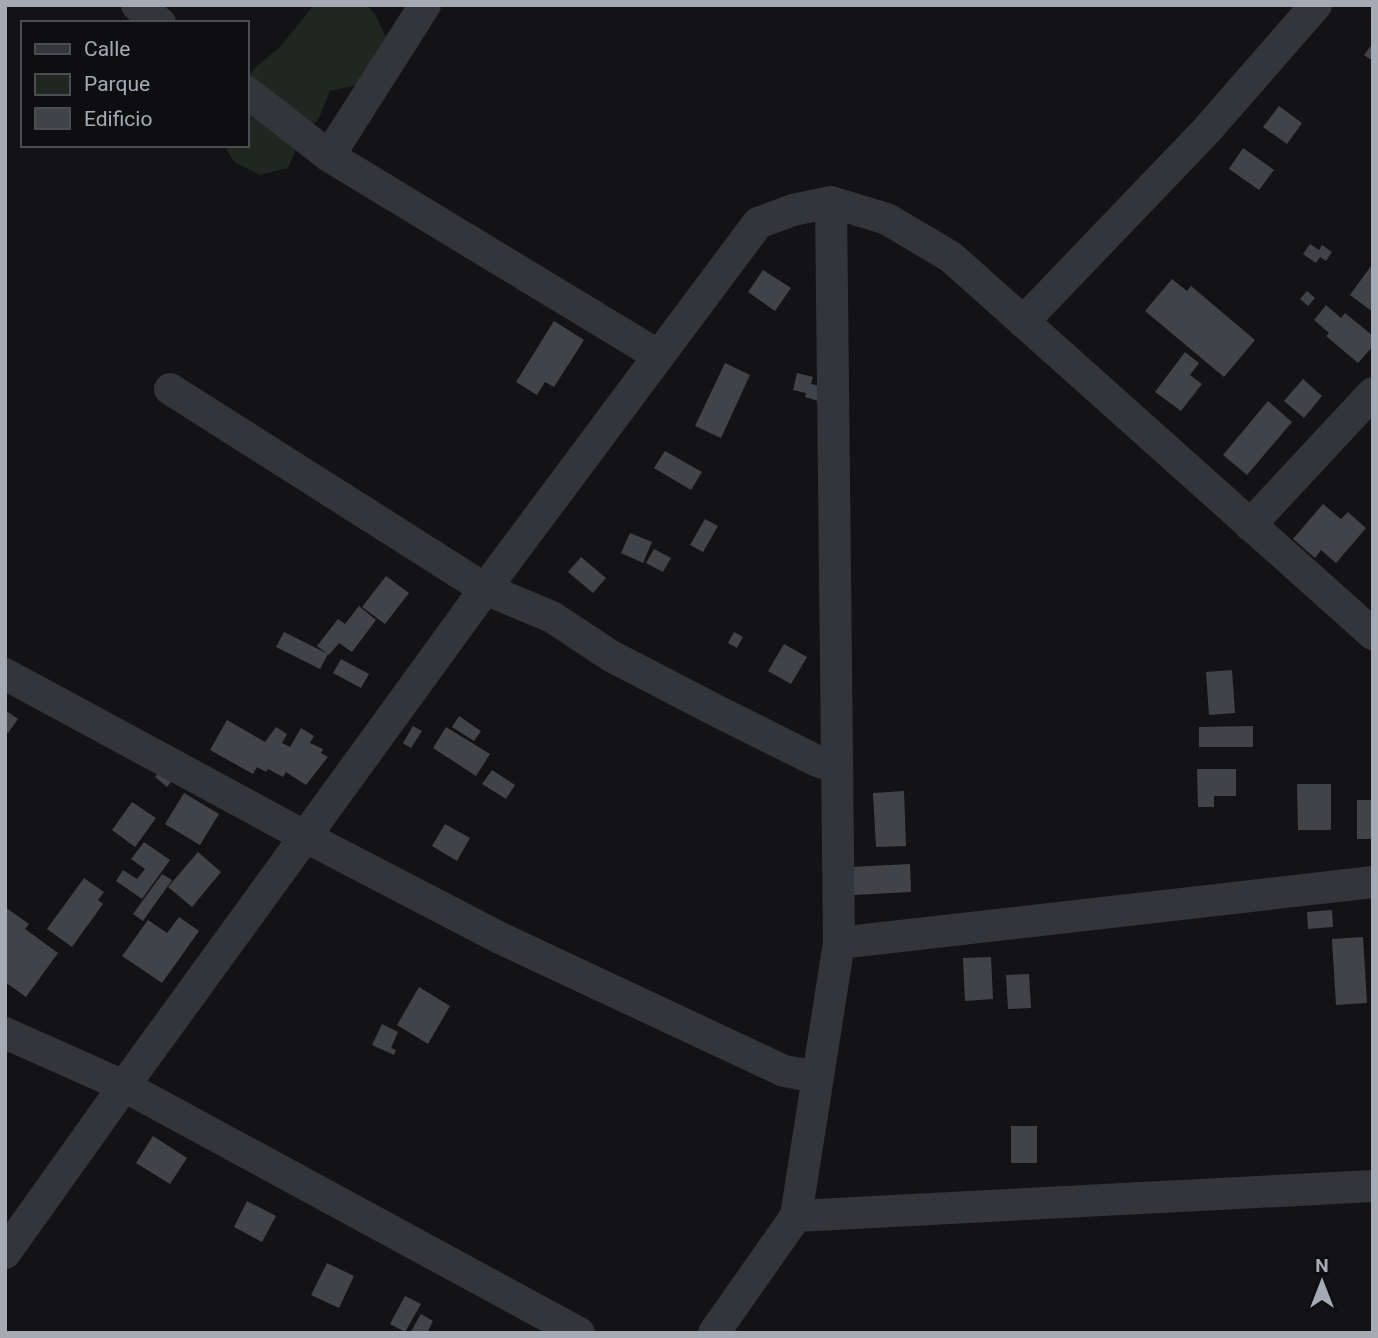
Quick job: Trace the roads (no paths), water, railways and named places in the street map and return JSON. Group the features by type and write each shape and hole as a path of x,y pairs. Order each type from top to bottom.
{"street":[{"path":"137,5 157,21"},
{"path":"329,156 425,5"},
{"path":"1023,322 1206,131 1316,5"},
{"path":"248,93 329,156 659,356"},
{"path":"714,1333 796,1216 839,943 831,202"},
{"path":"5,1253 485,589 758,223 793,210 831,202 887,219 951,257 1373,634"},
{"path":"170,389 485,589 552,617 611,656 817,761 837,764"},
{"path":"1250,525 1373,393"},
{"path":"5,674 306,837 500,938 784,1071 818,1077"},
{"path":"839,943 1373,882"},
{"path":"5,1033 124,1086 579,1333"},
{"path":"796,1216 1373,1186"}]}
